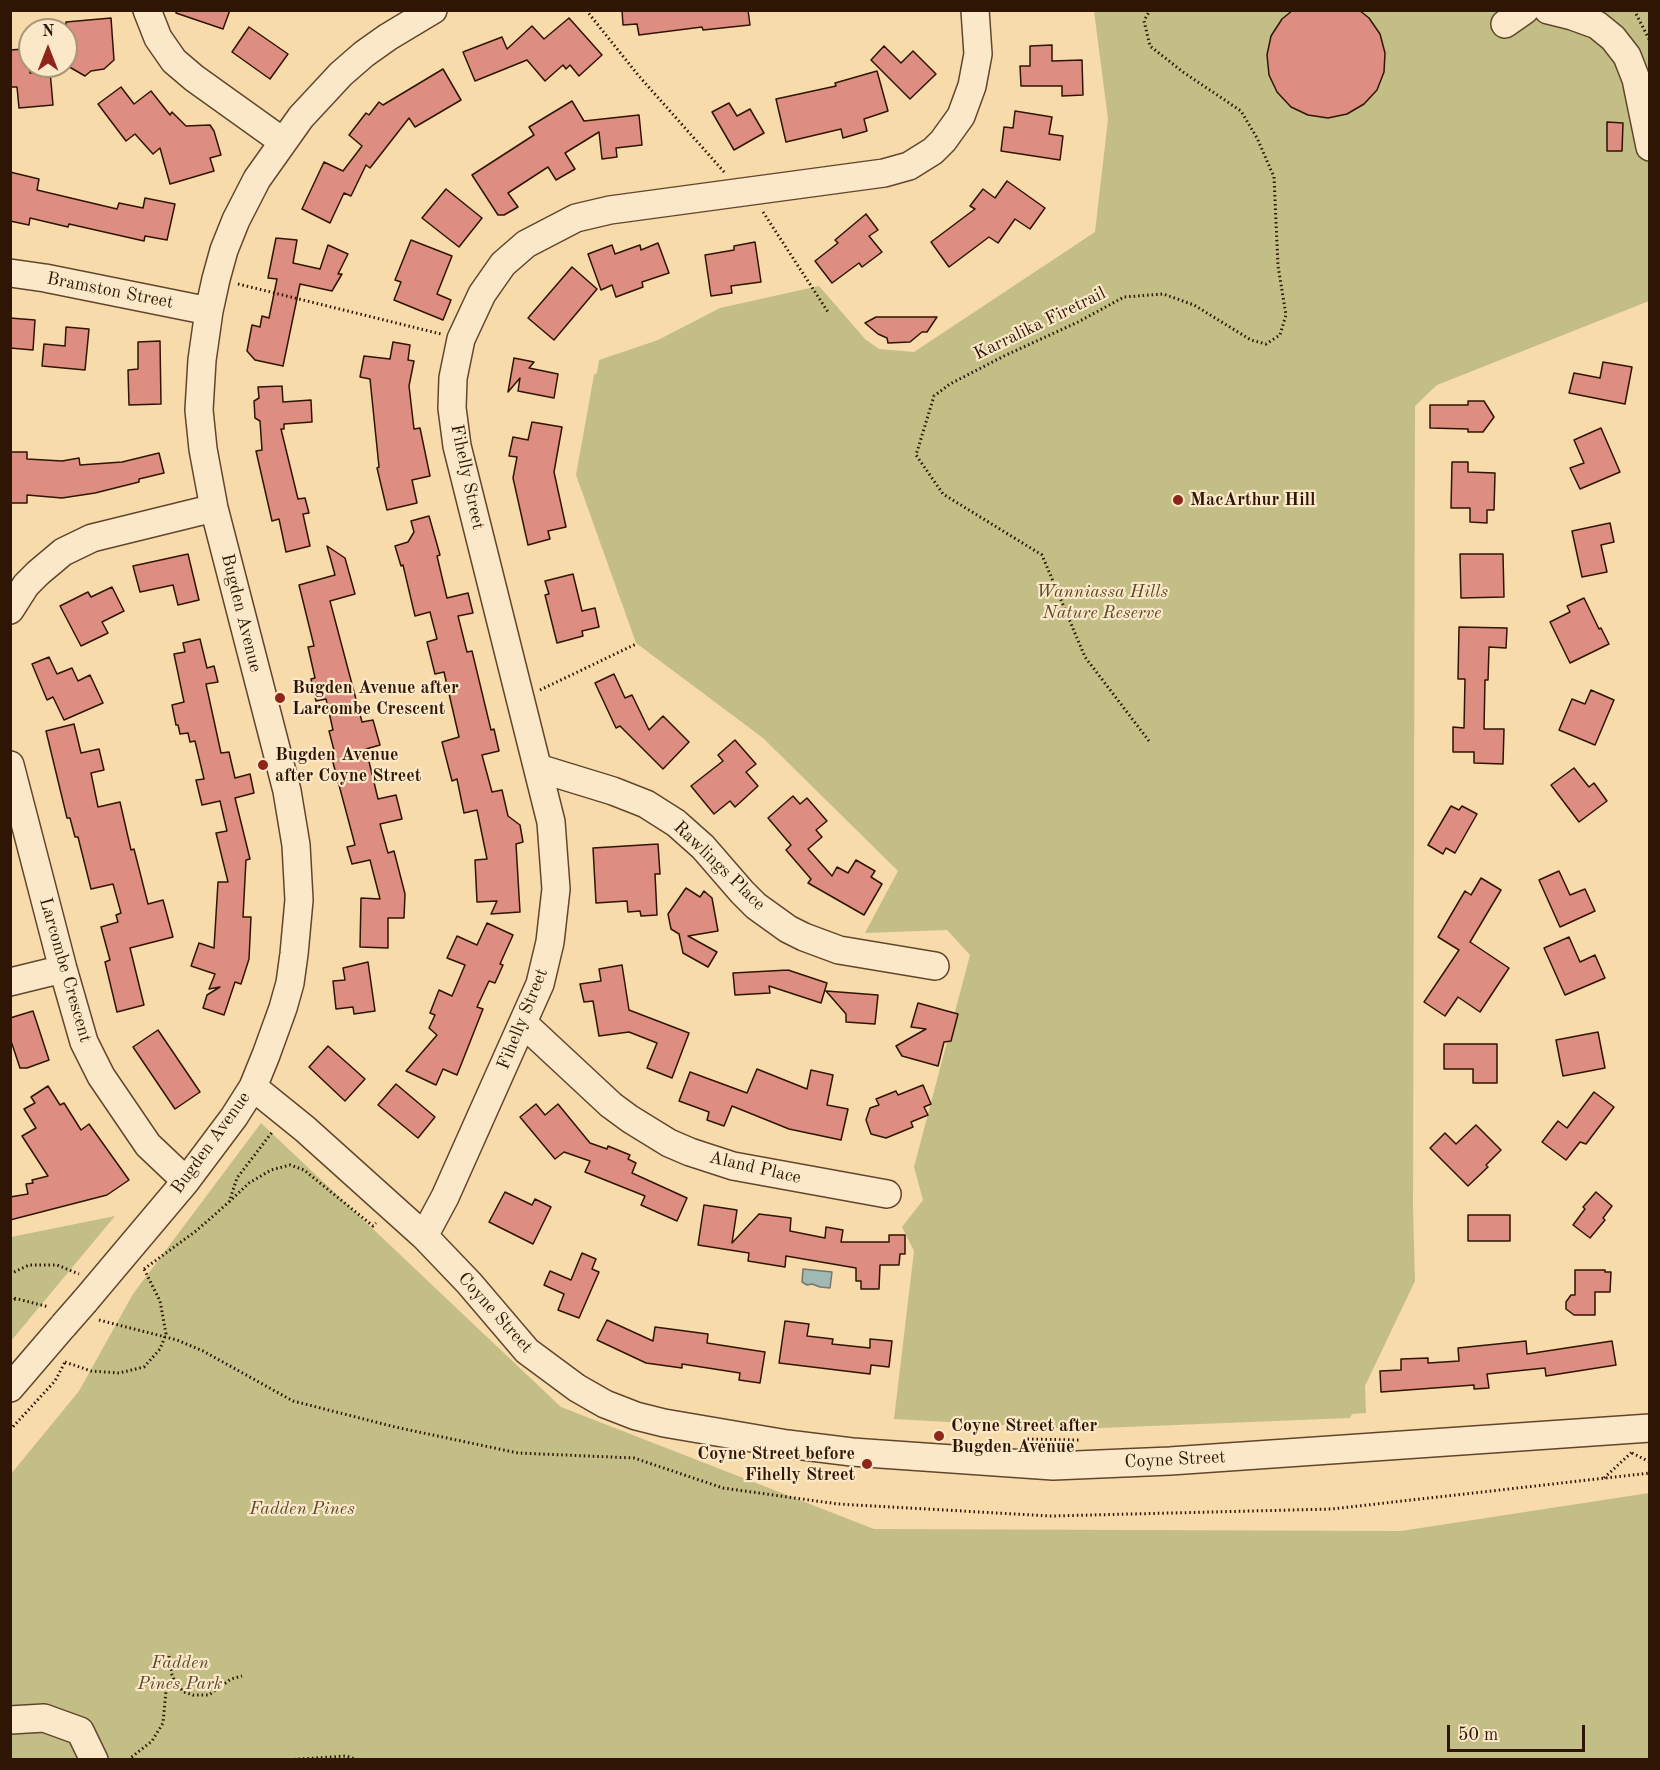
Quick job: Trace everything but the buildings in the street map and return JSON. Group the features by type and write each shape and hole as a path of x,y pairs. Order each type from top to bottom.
{"street":[{"path":"147,10 158,38 174,61 282,141"},
{"name":"Bugden Avenue","path":"10,1388 63,1325 81,1291 186,1181 234,1116 252,1087 266,1055 290,983 299,900 296,844 287,791 205,468 200,410 202,360 208,311 224,250 236,220 257,179 282,141 309,109 364,54 433,10"},
{"name":"Fihelly Street","path":"424,1236 445,1197 540,984 550,942 555,901 554,844 551,822 457,446 453,417 453,378 461,339 482,294 503,264 526,244 576,218 610,210 884,173 909,166 933,151 961,116 972,86 978,54 975,10"},
{"path":"1548,10 1597,25 1613,38 1627,56 1636,79 1650,147"},
{"name":"Bramston Street","path":"10,273 208,311"},
{"path":"10,610 18,579 38,573 63,552 92,538 214,508"},
{"name":"Larcombe Crescent","path":"10,765 84,1042 101,1076 148,1145 186,1181"},
{"name":"Rawlings Place","path":"538,768 614,791 646,804 676,823 703,847 756,906 788,929 804,937 839,950 935,966"},
{"path":"10,982 63,969"},
{"name":"Aland Place","path":"524,1024 611,1105 669,1143 733,1166 887,1194"},
{"name":"Coyne Street","path":"252,1087 424,1236 469,1283 527,1351 586,1393 605,1404 636,1416 787,1444 889,1455 1053,1466 1637,1437"},
{"path":"10,1720 44,1718 80,1731 94,1760"}],"path":[{"path":"586,10 638,75 730,177"},
{"name":"Karralika Firetrail","path":"1149,741 1085,657 1042,555 943,494 916,455 934,396 950,384 1124,297 1163,294 1194,305 1251,339 1266,344 1280,335 1286,315 1278,266 1274,177 1242,111 1183,72 1150,46 1144,21 1150,10"},
{"path":"1634,10 1650,41"},
{"path":"762,212 828,312"},
{"path":"234,283 443,334"},
{"path":"530,694 636,644"},
{"path":"136,1275 196,1231 229,1202 237,1178 286,1115"},
{"path":"10,1274 29,1265 57,1265 79,1274 81,1291"},
{"path":"65,1362 91,1371 118,1373 144,1367 160,1349 166,1334 160,1301 144,1269"},
{"path":"10,1302 16,1298"},
{"path":"10,1430 56,1382 67,1354"},
{"path":"1603,1479 1637,1437 1650,1462"},
{"path":"1017,1439 1085,1441"},
{"path":"169,1656 174,1678 184,1692 201,1696 209,1695 231,1679 242,1676"},
{"path":"128,1760 152,1741 163,1723 166,1690 174,1678"},
{"path":"285,1760 345,1756 359,1760"}],"green space":[{"name":"Wanniassa Hills Nature Reserve","path":"1094,11 1649,11 1649,301 1437,385 1415,406 1413,1208 1415,1281 1365,1386 1366,1413 1352,1414 1350,1418 1076,1429 894,1419 914,1251 902,1227 923,1200 914,1167 970,955 947,930 865,933 898,871 763,738 636,643 576,475 594,375 597,373 599,360 658,340 720,308 819,286 865,339 879,349 914,352 1095,232 1108,119"},
{"name":"Fadden Pines","path":"261,1123 561,1407 874,1529 1401,1531 1649,1493 1649,1759 11,1760 11,1474 79,1391 133,1294"},
{"path":"115,1216 11,1341 11,1237"}],"water":[{"path":"803,1269 832,1272 830,1288 807,1285 802,1282"}],"place":[{"name":"MacArthur Hill","path":"1178,500"},
{"name":"Bugden Avenue after Larcombe Crescent","path":"280,698"},
{"name":"Bugden Avenue after Coyne Street","path":"263,765"},
{"name":"Coyne Street after Bugden Avenue","path":"939,1436"},
{"name":"Coyne Street before Fihelly Street","path":"867,1464"}],"park label":[{"name":"Fadden Pines Park","path":"180,1673"}]}
